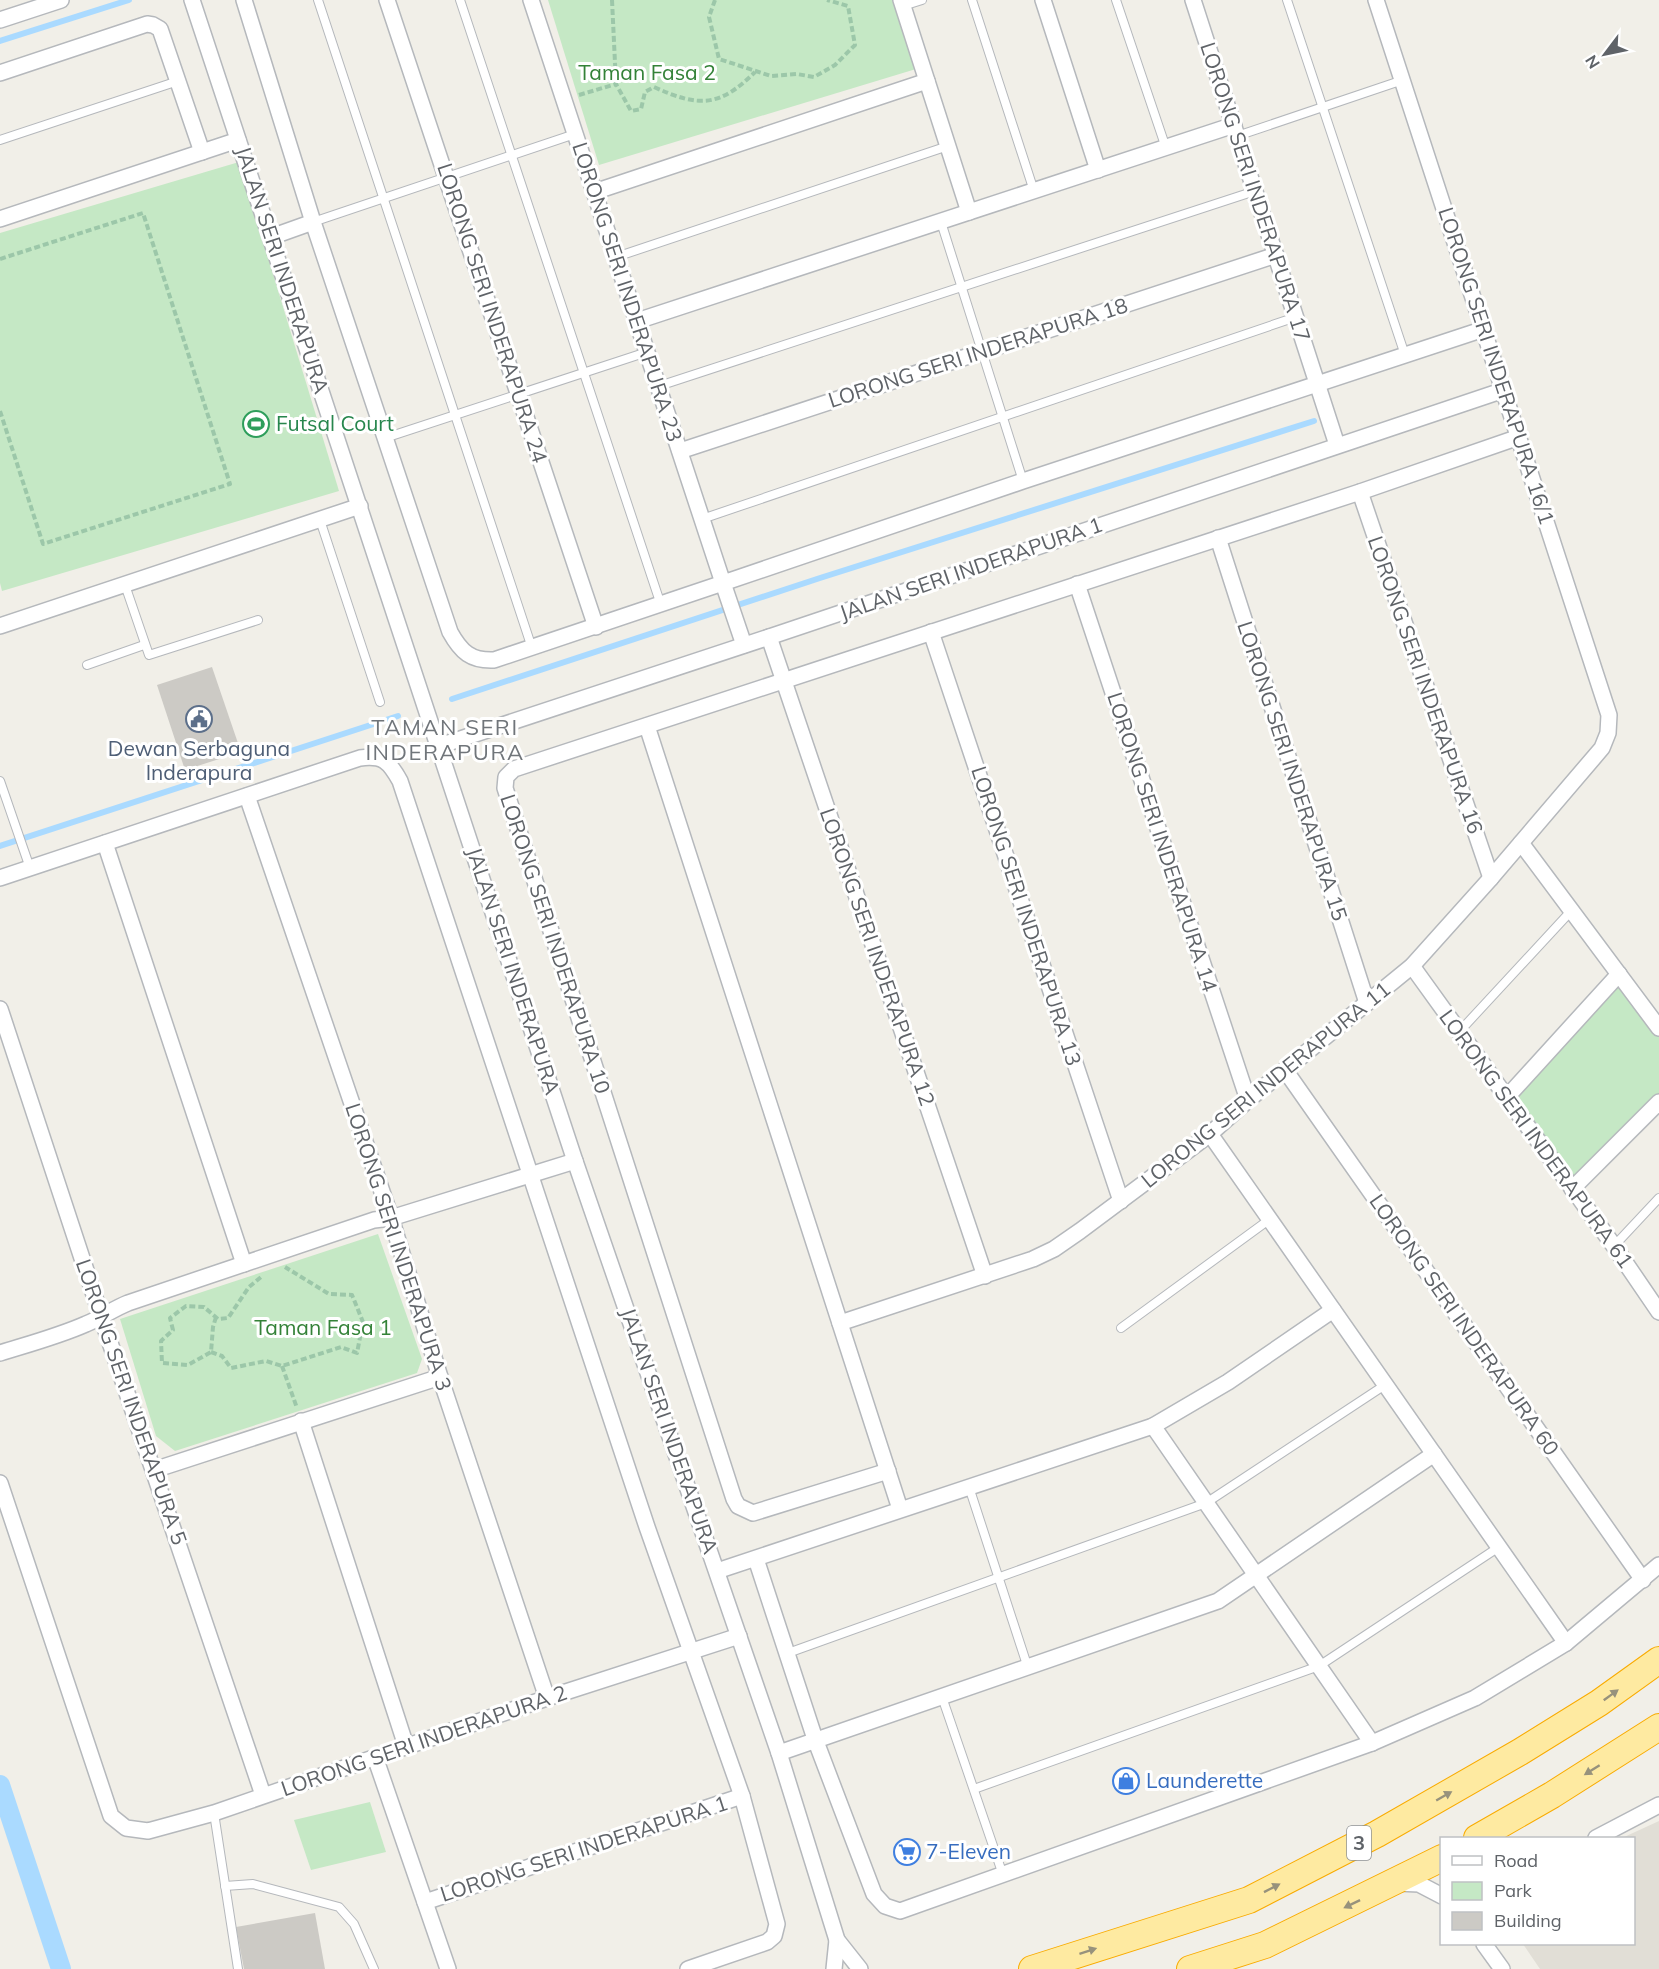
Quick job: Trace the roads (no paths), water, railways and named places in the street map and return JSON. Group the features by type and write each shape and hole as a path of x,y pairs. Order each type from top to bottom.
{"highway":[{"name":"3","path":"1032,1969 1249,1900 1377,1834 1520,1752 1599,1703 1659,1660"},
{"path":"1481,1837 1659,1727"},
{"name":"3","path":"1190,1969 1265,1945 1440,1859"}],"street":[{"path":"1,17 61,0"},
{"name":"JALAN SERI INDERAPURA","path":"192,0 575,1161 779,1753 837,1940"},
{"path":"244,0 313,222 450,632 457,645 468,655 480,661 494,660 596,627 1484,329"},
{"name":"LORONG SERI INDERAPURA 24","path":"387,0 596,627"},
{"name":"LORONG SERI INDERAPURA 23","path":"531,0 744,645"},
{"path":"1043,0 1098,170"},
{"name":"LORONG SERI INDERAPURA 17","path":"1193,0 1337,445"},
{"name":"LORONG SERI INDERAPURA 16/1","path":"1376,0 1609,715 1608,733"},
{"path":"902,3 969,212"},
{"path":"0,73 147,24 153,25 160,29 202,152"},
{"path":"594,192 927,81"},
{"path":"637,321 1166,147 1235,130"},
{"path":"0,219 238,140"},
{"path":"271,237 313,222"},
{"name":"LORONG SERI INDERAPURA 18","path":"680,451 1276,255"},
{"name":"JALAN SERI INDERAPURA 1","path":"439,746 1504,390"},
{"path":"900,1509 647,726 1519,438"},
{"name":"LORONG SERI INDERAPURA 16","path":"1359,492 1491,878"},
{"path":"1,621 124,585 360,506"},
{"name":"LORONG SERI INDERAPURA 15","path":"1218,538 1367,1003"},
{"name":"LORONG SERI INDERAPURA 14","path":"1077,584 1248,1100"},
{"name":"LORONG SERI INDERAPURA 13","path":"931,632 1121,1201"},
{"name":"LORONG SERI INDERAPURA 12","path":"769,637 985,1276"},
{"name":"LORONG SERI INDERAPURA 10","path":"647,726 514,769 506,777 505,788 734,1499 738,1506 753,1513 888,1471"},
{"name":"LORONG SERI INDERAPURA 11","path":"840,1323 985,1276 1054,1249 1210,1134 1248,1100 1412,966 1602,748 1608,733"},
{"path":"0,878 28,862 105,843 360,758 372,756 384,760 393,769 400,782 647,1527 742,1796 777,1924 774,1936 767,1942 688,1969"},
{"name":"LORONG SERI INDERAPURA 3","path":"247,796 391,1218 440,1377 547,1698"},
{"path":"105,843 244,1264"},
{"path":"1521,843 1659,1028"},
{"name":"LORONG SERI INDERAPURA 61","path":"1412,966 1659,1312"},
{"path":"1506,1097 1619,974"},
{"name":"LORONG SERI INDERAPURA 5","path":"0,1009 263,1795"},
{"name":"LORONG SERI INDERAPURA 60","path":"1285,1070 1643,1580"},
{"path":"1572,1188 1659,1102"},
{"path":"1210,1134 1566,1643"},
{"path":"0,1353 75,1329 128,1303 374,1220 391,1218 575,1161"},
{"path":"717,1571 1153,1426 1228,1382 1333,1310"},
{"path":"154,1470 440,1377"},
{"path":"301,1421 406,1746"},
{"path":"1153,1426 1372,1743"},
{"path":"779,1753 1218,1601 1434,1454"},
{"name":"LORONG SERI INDERAPURA 2","path":"0,1484 111,1816 126,1828 148,1831 214,1813 547,1698 739,1636"},
{"path":"756,1559 815,1739 874,1894 885,1906 900,1911 1372,1743 1475,1698 1566,1643 1659,1565"},
{"path":"375,1757 448,1969"},
{"name":"LORONG SERI INDERAPURA 1","path":"425,1902 742,1796"},
{"path":"1600,1837 1659,1805"},
{"path":"1395,1883 1419,1884 1440,1895"},
{"path":"834,1969 837,1940"},
{"path":"837,1940 860,1969"},
{"path":"1485,1945 1502,1969"}],"lane":[{"path":"318,0 532,648"},
{"path":"460,0 661,605"},
{"path":"902,3 922,0"},
{"path":"972,0 1034,191"},
{"path":"1116,0 1166,147"},
{"path":"1287,0 1405,355"},
{"path":"1235,130 1322,107 1403,80"},
{"path":"0,140 178,81"},
{"path":"313,222 575,134"},
{"path":"616,257 948,146"},
{"path":"658,386 1255,191"},
{"path":"941,222 1023,482"},
{"path":"702,519 1296,317"},
{"path":"385,438 647,352"},
{"path":"320,520 380,702"},
{"path":"124,585 149,655 258,620"},
{"path":"87,665 144,645"},
{"path":"0,781 28,862"},
{"path":"1459,1032 1572,910"},
{"path":"1614,1246 1659,1198"},
{"path":"1121,1328 1270,1219"},
{"path":"788,1653 1206,1503 1385,1385"},
{"path":"969,1487 1028,1668"},
{"path":"974,1789 1319,1666 1499,1547"},
{"path":"942,1697 1003,1875"},
{"path":"214,1813 238,1969"},
{"path":"225,1886 253,1884 339,1907 354,1924 374,1969"}],"waterway":[{"path":"0,41 129,0"},
{"path":"452,699 820,578 1314,421"},
{"path":"0,846 398,716"},
{"path":"0,1785 61,1969"}],"place":[{"name":"Futsal Court","path":"256,424"},
{"name":"Dewan Serbaguna Inderapura","path":"199,719"},
{"name":"Launderette","path":"1126,1781"},
{"name":"7-Eleven","path":"907,1852"}],"district":[{"name":"TAMAN SERI INDERAPURA","path":"445,740"}],"park label":[{"name":"Taman Fasa 2","path":"647,73"},
{"name":"Taman Fasa 1","path":"323,1328"}]}
